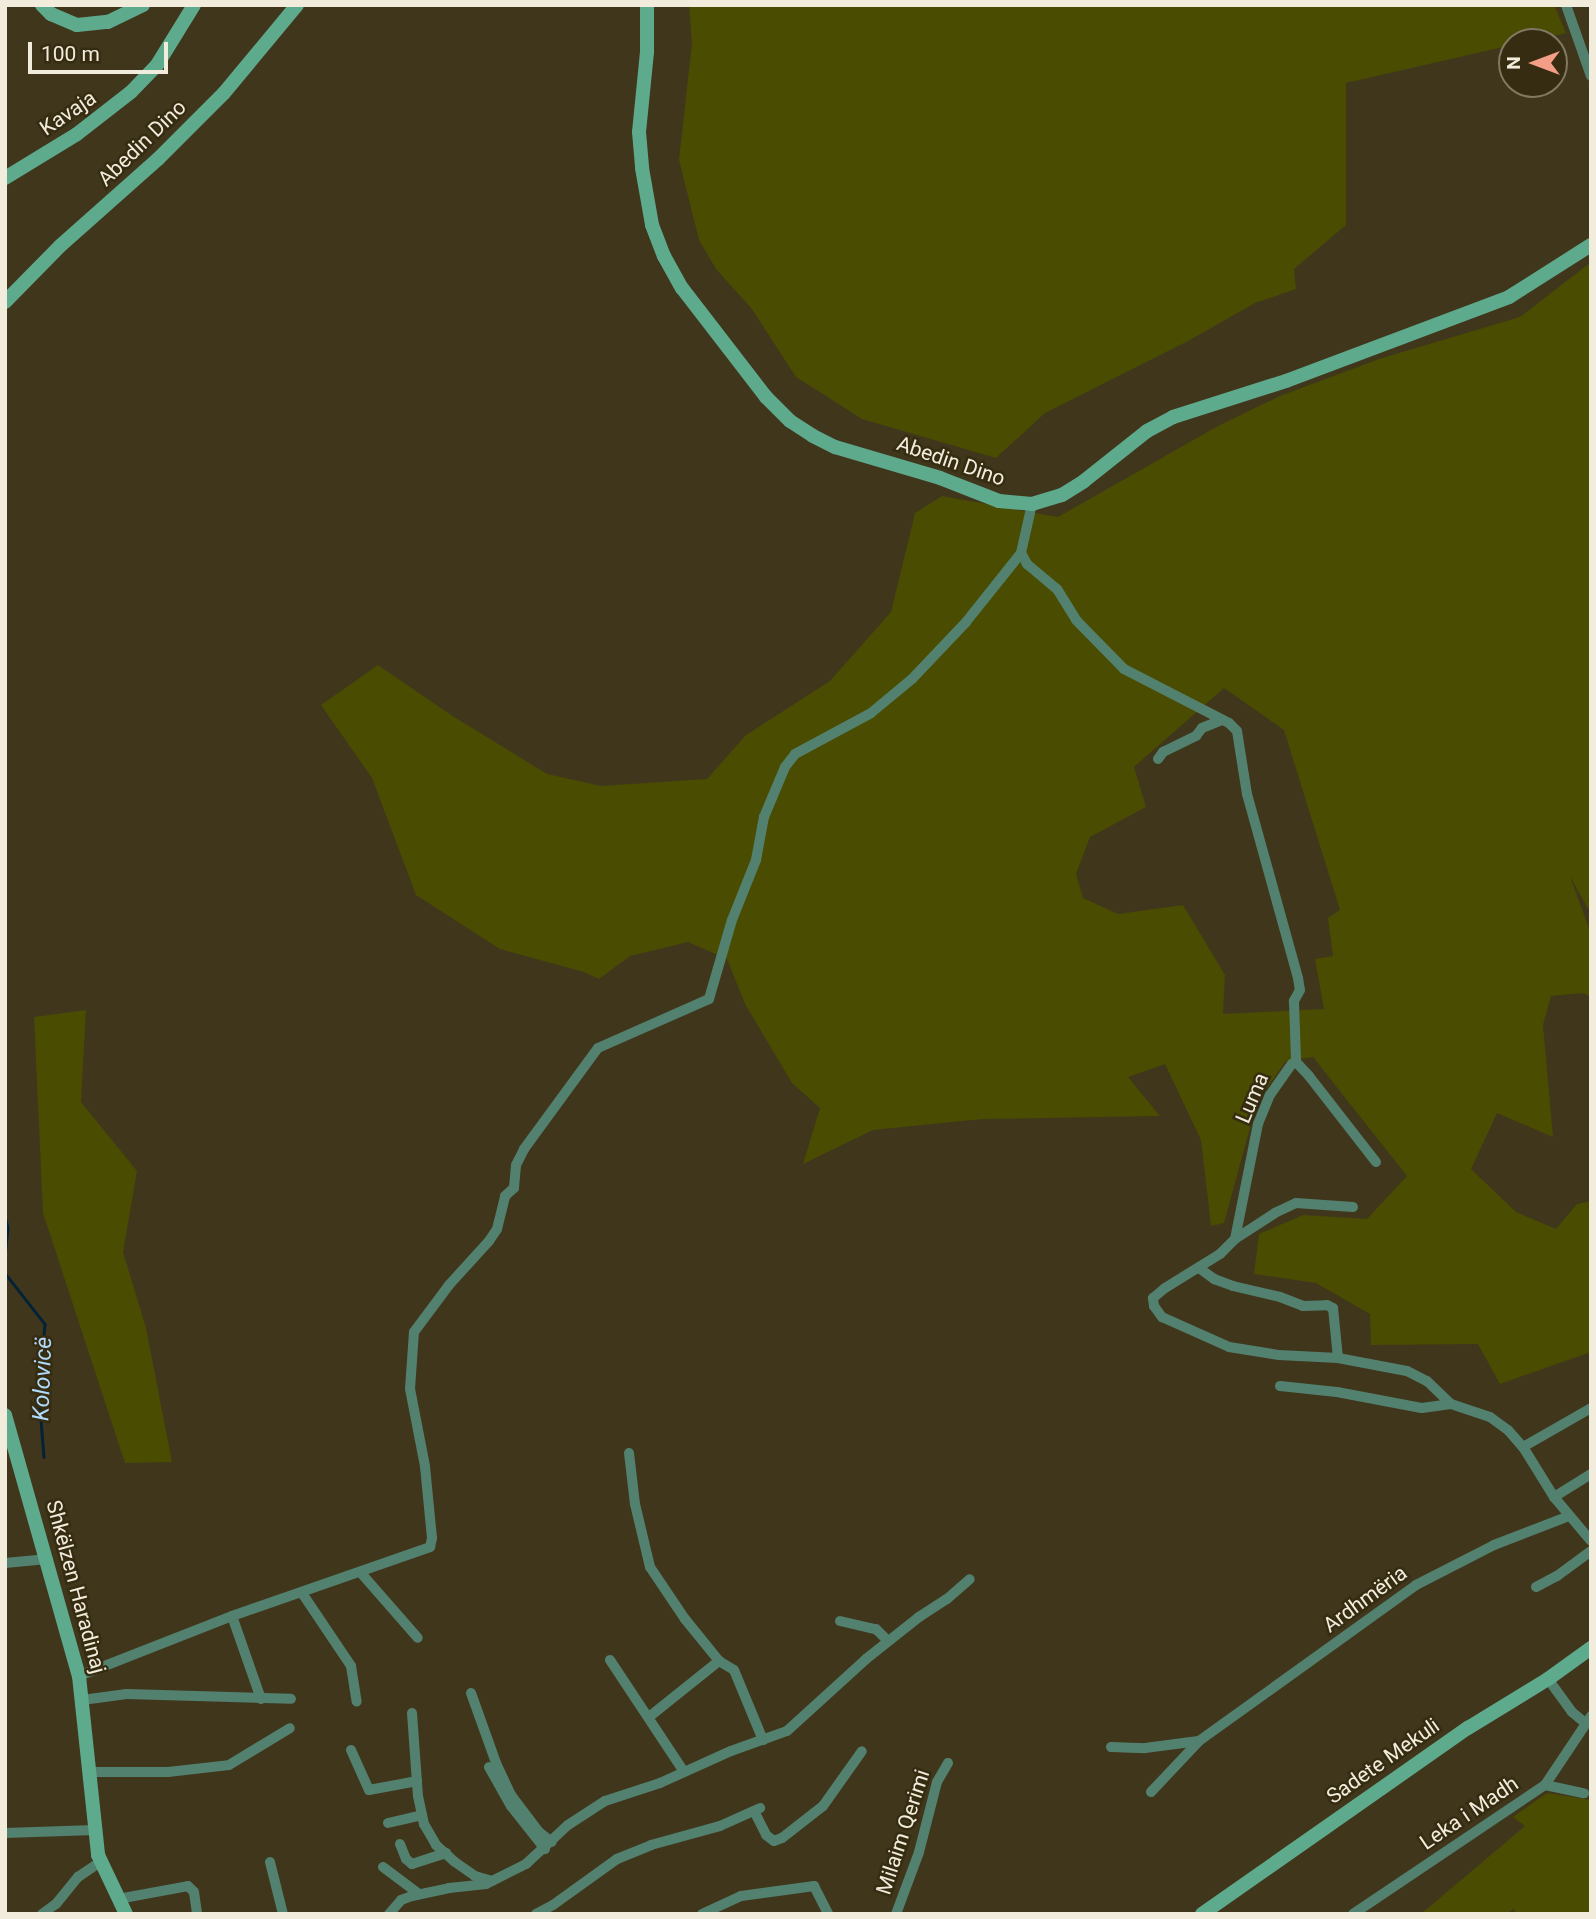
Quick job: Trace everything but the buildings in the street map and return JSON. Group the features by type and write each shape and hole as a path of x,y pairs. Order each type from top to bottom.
{"street":[{"path":"41,5 68,22 88,25 119,18 143,5"},
{"name":"Kavaja","path":"5,178 77,134 131,92 157,65 194,5"},
{"name":"Abedin Dino","path":"5,302 60,246 158,159 224,93 297,5"},
{"name":"Abedin Dino","path":"647,5 647,52 639,132 646,198 664,256 682,288 766,397 813,436 835,447 940,478 982,496 1015,504 1032,504 1068,492 1147,430 1173,417 1286,381 1509,297 1591,245"},
{"path":"1566,5 1591,76"},
{"path":"79,1676 232,1616 361,1573 422,1550 432,1543 425,1466 410,1389 414,1332 497,1229 505,1196 514,1188 516,1165 524,1149 598,1048 709,999 732,920 756,860 764,817 785,767 795,754 871,713 912,678 967,622 1021,554 1032,504"},
{"path":"1021,554 1027,564 1057,589 1076,620 1124,669 1222,720 1237,732 1247,794 1298,978 1300,990 1294,1001 1296,1062"},
{"path":"1158,759 1163,752 1196,736 1202,728 1222,720"},
{"name":"Luma","path":"1235,1239 1258,1124 1280,1076 1296,1062 1376,1162"},
{"path":"1353,1207 1296,1203 1235,1239 1199,1268 1153,1297 1154,1306 1162,1317 1229,1347 1279,1355 1338,1358 1407,1371 1427,1381 1451,1404 1490,1417 1523,1447 1554,1497 1591,1541"},
{"path":"1199,1268 1214,1279 1233,1286 1280,1297 1303,1306 1327,1305 1333,1308 1338,1358"},
{"path":"1280,1386 1336,1392 1422,1408 1451,1404"},
{"path":"1523,1447 1591,1408"},
{"name":"Shkëlzen Haradinaj","path":"5,1415 79,1676 100,1862 126,1914"},
{"path":"629,1452 635,1504 650,1567 685,1619 719,1661 734,1670 763,1740"},
{"path":"1554,1497 1591,1474"},
{"name":"Ardhmëria","path":"1151,1792 1199,1741 1416,1585 1494,1545 1569,1517"},
{"path":"1536,1587 1557,1576 1591,1551"},
{"path":"5,1563 48,1559"},
{"path":"361,1573 418,1638"},
{"path":"390,1914 401,1900 419,1894 486,1884 526,1864 578,1817 605,1801 787,1731 888,1641 947,1600 970,1579"},
{"path":"302,1593 351,1666 357,1702"},
{"path":"232,1616 261,1699"},
{"path":"839,1621 876,1629 888,1641"},
{"name":"Sadete Mekuli","path":"1202,1914 1468,1728 1548,1679 1591,1648"},
{"path":"610,1660 684,1772"},
{"path":"649,1717 719,1661"},
{"name":"Leka i Madh","path":"1353,1914 1545,1785 1588,1720 1572,1712 1548,1679"},
{"path":"471,1693 496,1763 511,1795 548,1846"},
{"path":"82,1700 127,1694 291,1699"},
{"path":"412,1713 422,1815 436,1845 475,1876 492,1881"},
{"path":"90,1772 168,1772 229,1765 290,1728"},
{"name":"Ardhmëria","path":"1111,1747 1145,1748 1199,1741"},
{"path":"351,1749 369,1790 417,1781"},
{"path":"536,1914 617,1859 651,1845 720,1826 757,1809 766,1835 774,1841 782,1838 822,1806 862,1751"},
{"name":"Milaim Qerimi","path":"896,1914 919,1852 937,1782 948,1763"},
{"path":"489,1767 511,1806 548,1846"},
{"path":"1545,1785 1584,1793"},
{"path":"388,1823 422,1815"},
{"path":"5,1833 95,1830"},
{"path":"400,1844 406,1859 412,1864 446,1853"},
{"path":"42,1914 56,1904 78,1877 100,1862"},
{"path":"270,1862 283,1914"},
{"path":"383,1867 419,1894"},
{"path":"118,1899 188,1886 194,1892 197,1914"},
{"path":"702,1914 741,1896 814,1886 828,1914"}],"shaded area":[{"path":"689,5 1554,5 1564,28 1498,28 1498,48 1346,83 1346,225 1294,269 1296,289 1255,303 1188,341 1045,413 996,458 862,419 796,377 752,309 716,269 699,240 679,160 692,43"},
{"path":"1591,262 1591,907 1588,909 1570,876 1591,934 1591,997 1583,993 1551,996 1543,1025 1553,1137 1497,1113 1471,1169 1516,1212 1556,1229 1577,1204 1591,1201 1591,1352 1500,1384 1478,1344 1371,1345 1370,1314 1316,1283 1254,1274 1259,1234 1303,1215 1367,1219 1407,1176 1313,1057 1286,1061 1257,1102 1224,1223 1211,1226 1201,1140 1165,1064 1128,1077 1160,1116 982,1119 873,1130 803,1164 820,1108 792,1083 745,1004 727,959 688,942 630,956 599,979 584,972 500,949 416,895 372,778 321,705 378,665 451,715 547,774 601,786 707,779 746,735 830,681 891,612 915,513 942,496 1058,517 1218,426 1280,396 1379,359 1520,317","holes":["1224,688 1284,730 1340,910 1328,918 1333,956 1315,959 1324,1009 1223,1014 1225,975 1183,905 1118,914 1083,898 1076,874 1090,837 1146,807 1134,767"]},
{"path":"86,1010 81,1102 137,1171 123,1252 146,1328 172,1462 125,1463 43,1213 34,1017"},
{"path":"1547,1793 1591,1800 1591,1914 1516,1914 1514,1909 1506,1914 1421,1914 1525,1826 1513,1817"}],"waterway":[{"name":"Kolovicë","path":"5,878 5,918"},
{"name":"Kolovicë","path":"5,1216 8,1228 5,1258"},
{"name":"Kolovicë","path":"5,1273 45,1324 39,1396 44,1457"}]}
